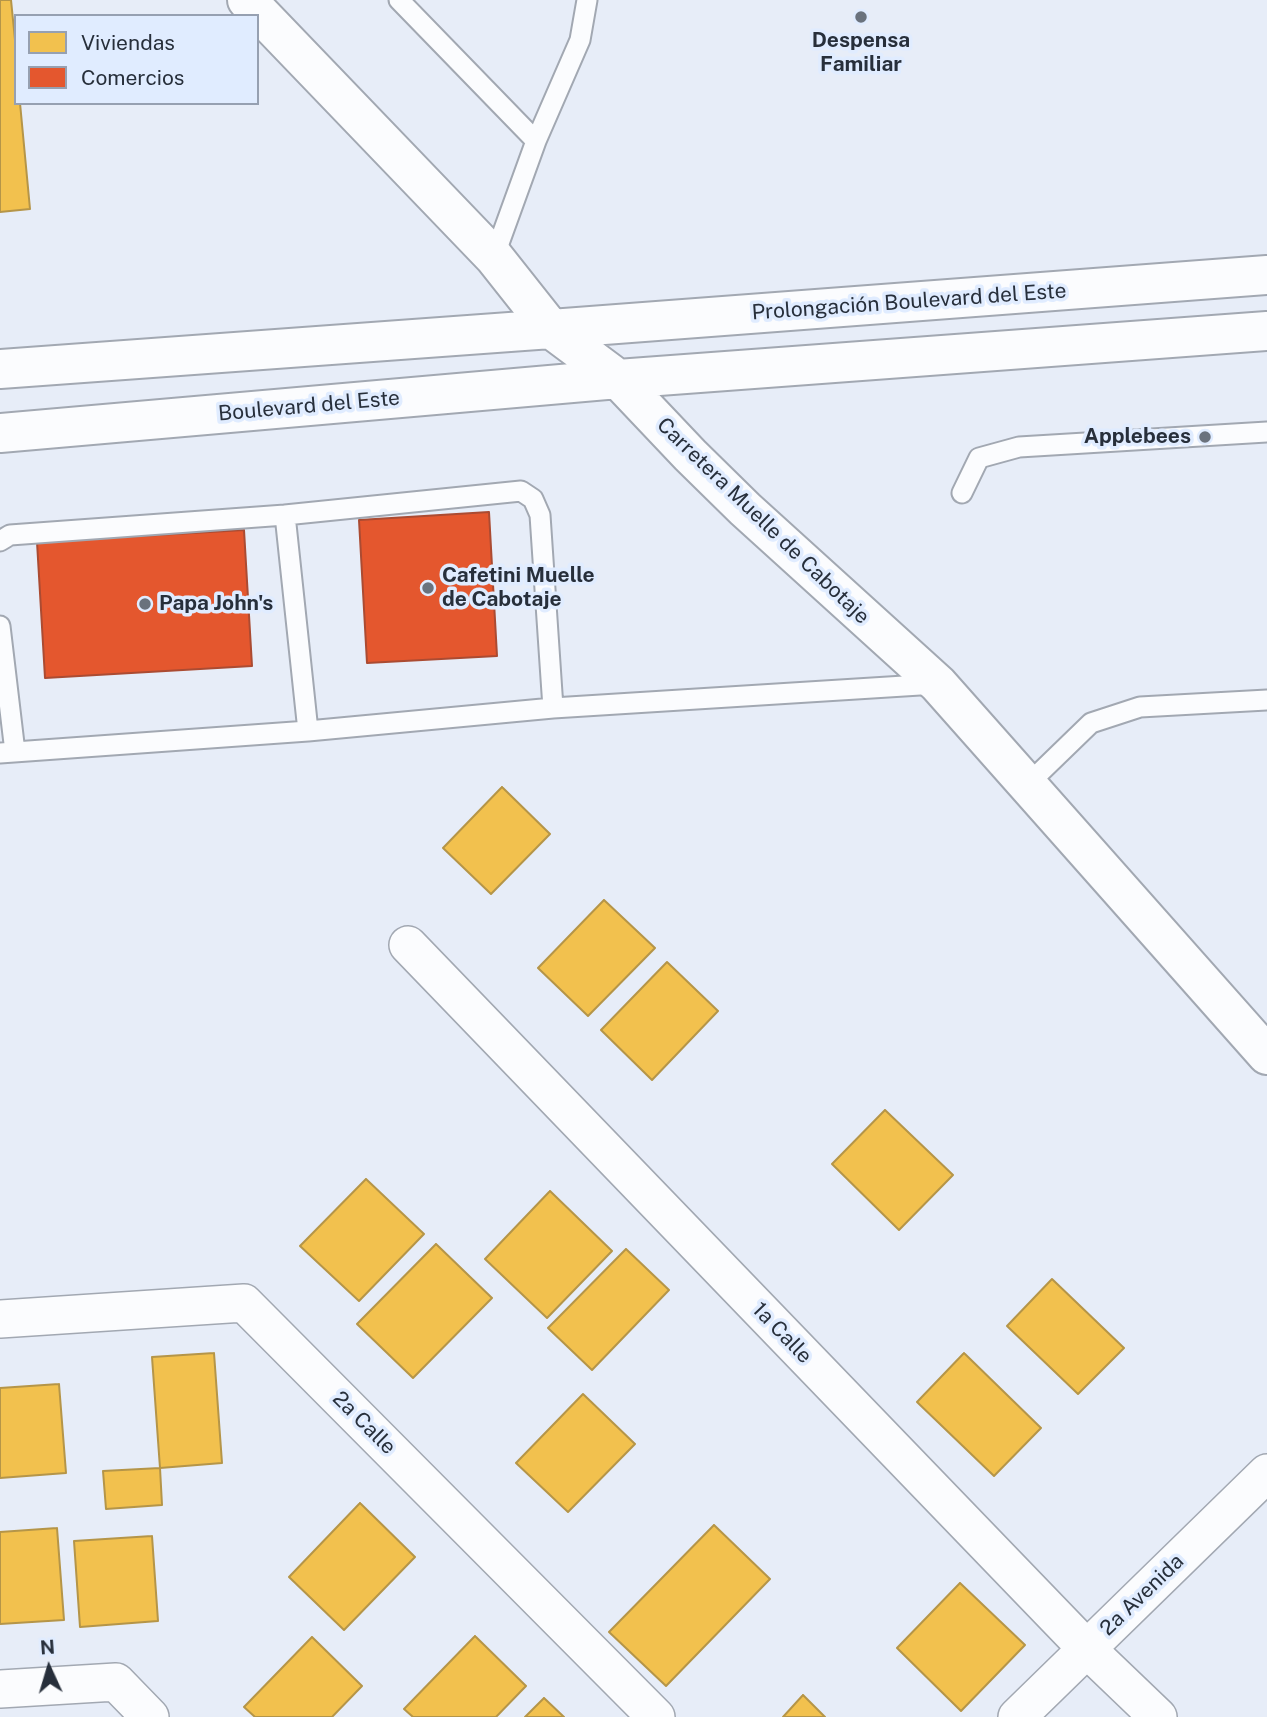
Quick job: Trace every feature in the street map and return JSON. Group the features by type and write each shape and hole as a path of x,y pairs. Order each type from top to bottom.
{"main road":[{"name":"Carretera Muelle de Cabotaje","path":"247,0 494,257 551,329 618,379 690,456 745,509 937,684 1267,1055"},
{"name":"Prolongación Boulevard del Este","path":"551,329 1267,275"},
{"path":"0,369 551,329"},
{"path":"618,379 1267,331"},
{"name":"Boulevard del Este","path":"0,433 618,379"}],"street":[{"name":"1a Calle","path":"408,945 1087,1649 1158,1717"},
{"name":"2a Calle","path":"0,1319 244,1303 656,1717"},
{"name":"2a Avenida","path":"1017,1717 1267,1473"},
{"path":"0,1689 116,1682 150,1717"}],"lane":[{"path":"399,0 536,141"},
{"path":"494,257 536,141 580,40 587,0"},
{"path":"962,493 979,458 1019,447 1267,432"},
{"path":"0,541 10,535 285,515 521,491 533,499 540,515 552,708"},
{"path":"285,515 308,731"},
{"path":"0,626 8,753 308,731 552,708 937,684"},
{"path":"1027,785 1091,723 1140,707 1267,700"}],"building: Viviendas":[{"path":"0,0 11,0 14,30 14,105 20,105 30,209 0,212"},
{"path":"502,787 550,834 491,894 443,848"},
{"path":"604,900 655,948 588,1016 538,968"},
{"path":"667,962 718,1011 652,1080 601,1030"},
{"path":"885,1110 953,1175 899,1230 832,1164"},
{"path":"366,1179 424,1234 359,1301 300,1246"},
{"path":"550,1191 612,1251 547,1318 485,1259"},
{"path":"436,1244 492,1298 413,1378 357,1324"},
{"path":"626,1249 669,1290 592,1370 548,1328"},
{"path":"1052,1279 1124,1348 1078,1394 1007,1326"},
{"path":"214,1353 222,1463 160,1468 152,1357"},
{"path":"964,1353 1041,1428 994,1476 917,1402"},
{"path":"59,1384 66,1473 0,1478 0,1388"},
{"path":"583,1394 635,1444 568,1512 516,1463"},
{"path":"160,1468 162,1505 106,1509 103,1471"},
{"path":"360,1503 415,1557 344,1630 289,1577"},
{"path":"714,1525 770,1579 666,1686 609,1632"},
{"path":"57,1528 64,1620 0,1624 0,1532"},
{"path":"152,1536 158,1621 80,1627 74,1541"},
{"path":"960,1583 1025,1645 961,1711 897,1648"},
{"path":"475,1636 526,1686 496,1717 413,1717 404,1709"},
{"path":"312,1637 362,1686 332,1717 255,1717 244,1707"},
{"path":"803,1695 825,1717 783,1717"},
{"path":"544,1698 564,1717 525,1717"}],"building: Comercios":[{"name":"Cafetini Muelle de Cabotaje","path":"489,512 497,656 367,663 359,520"},
{"name":"Papa John's","path":"244,530 252,666 45,678 37,542"}],"place":[{"name":"Despensa Familiar","path":"861,17"},
{"name":"Applebees","path":"1205,437"},
{"name":"Cafetini Muelle de Cabotaje","path":"428,588"},
{"name":"Papa John's","path":"145,604"}]}
